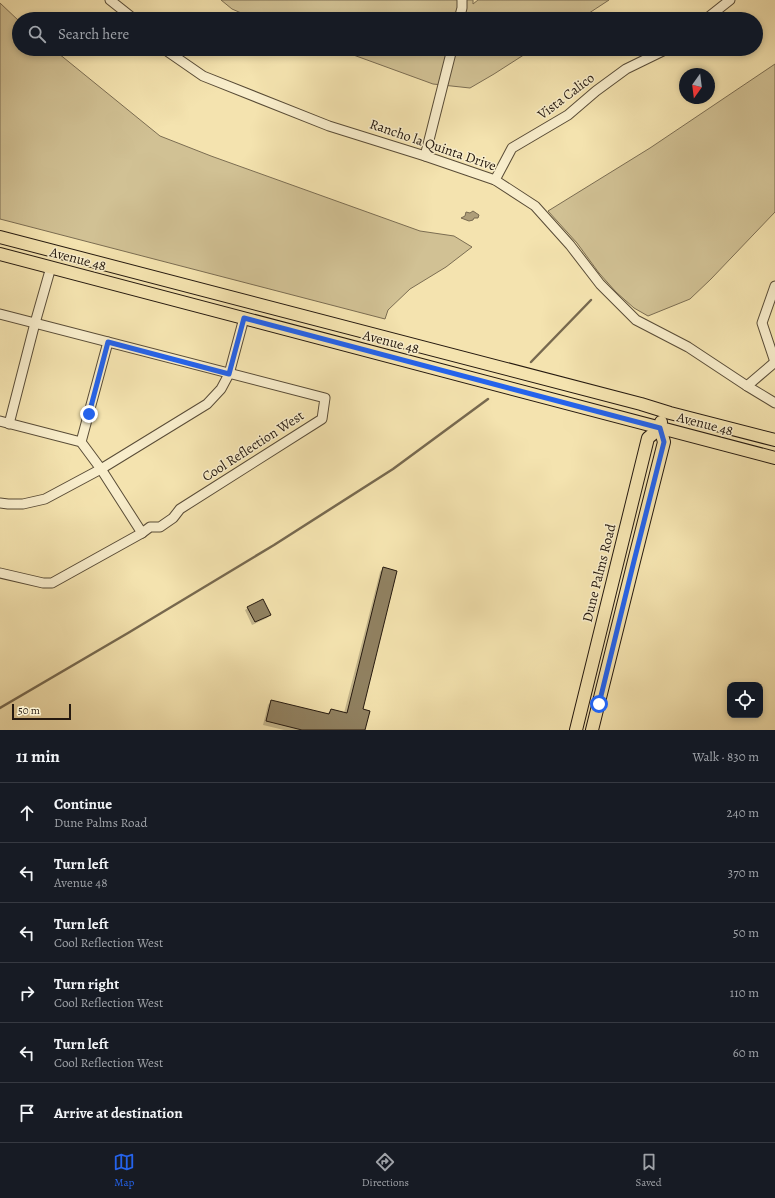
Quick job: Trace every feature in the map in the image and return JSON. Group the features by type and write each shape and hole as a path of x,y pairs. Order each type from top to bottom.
{"main road":[{"name":"Avenue 48","path":"0,237 775,440"},
{"name":"Avenue 48","path":"0,254 775,458"},
{"path":"51,267 52,262 57,259 119,275 146,275"},
{"path":"244,318 248,302"},
{"path":"592,730 606,679 623,604 664,442 660,428 663,411"},
{"name":"Dune Palms Road","path":"576,730 648,438 660,428"},
{"path":"619,556 625,564 623,604"},
{"path":"600,633 598,671 600,676 606,679"}],"street":[{"path":"110,0 125,12"},
{"path":"461,12 462,0"},
{"path":"715,12 730,0"},
{"name":"Rancho la Quinta Drive","path":"174,56 203,76 329,126 495,180 535,206 570,245 600,284 636,320 688,347 775,403"},
{"path":"425,156 450,56"},
{"name":"Vista Calico","path":"495,180 512,148 568,115 596,91 626,69 653,56"},
{"path":"9,424 51,267"},
{"path":"748,386 775,362 762,323 775,286"},
{"name":"Cool Reflection West","path":"0,314 324,398 322,419 180,509 173,518 164,524 150,527 142,533 52,583 42,583 0,573"},
{"path":"0,503 23,504 45,499 101,469 206,404 220,389 229,374 244,318"},
{"path":"81,442 108,342"},
{"path":"0,421 81,442 101,469 142,533"}],"shaded area":[{"path":"221,0 473,0 473,4 478,0 609,0 591,12 239,12 232,9"},
{"path":"0,3 12,14 12,56 62,56 160,136 211,156 420,231 454,236 472,247 446,267 410,289 388,310 385,319 0,219"},
{"path":"356,56 522,56 470,88 433,84"},
{"path":"775,64 775,212 690,299 648,316 634,308 616,292 599,273 577,243 548,211 650,148"},
{"path":"473,211 479,215 478,218 474,218 473,220 469,221 461,218 465,216 466,212 470,213"}],"building":[{"path":"383,567 397,571 363,709 370,711 365,730 302,730 266,721 271,700 329,714 331,709 347,713"},
{"path":"263,599 271,615 255,622 247,607"}],"waterway":[{"path":"531,362 591,300"},
{"path":"0,708 274,545 393,469 488,399"}],"route":[{"path":"89,414 108,342 229,374 244,318 660,428 664,442 599,704"}]}
